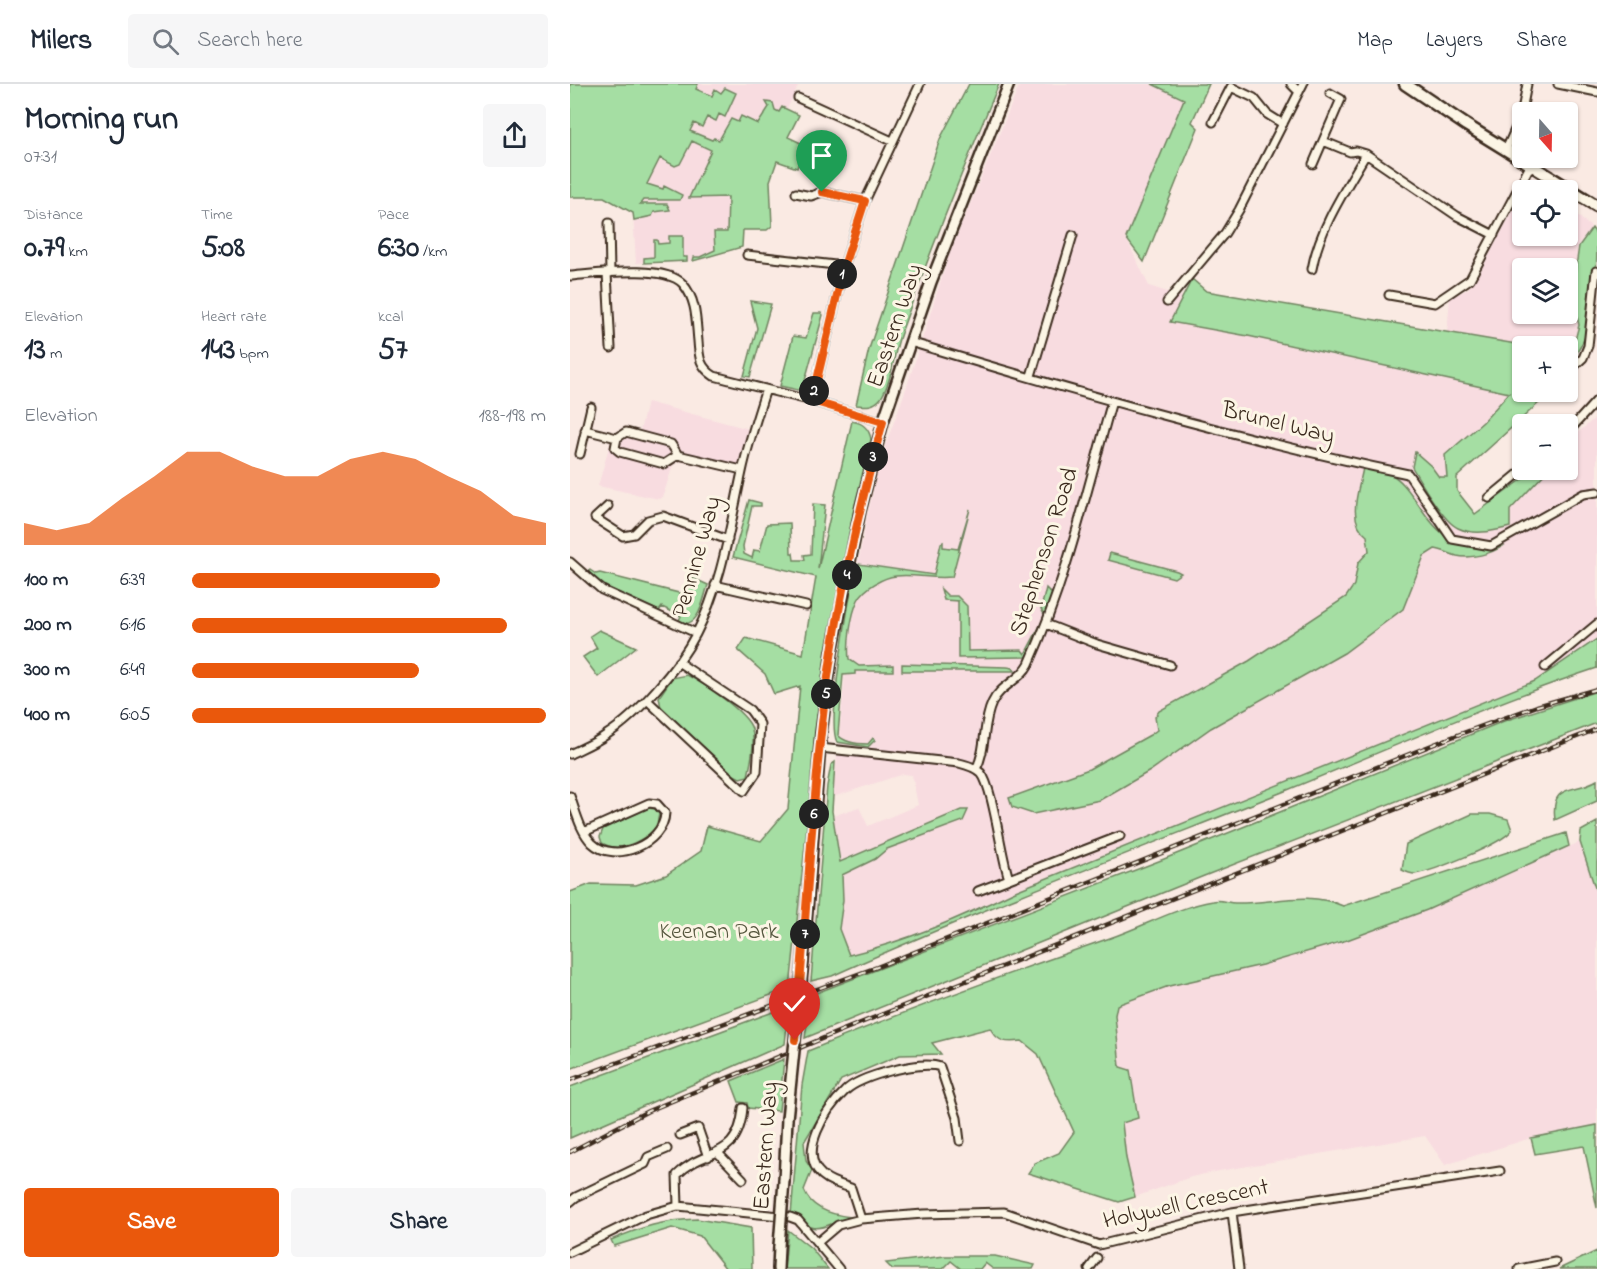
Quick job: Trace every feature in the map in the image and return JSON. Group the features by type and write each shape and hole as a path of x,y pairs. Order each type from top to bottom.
{"main road":[{"path":"1405,84 1512,154"},
{"path":"1533,168 1597,206"}],"street":[{"path":"812,401 844,266 865,201 920,84"},
{"name":"Eastern Way","path":"778,1269 787,1119 803,962 820,748 832,652 860,512 883,422 931,282 1009,84"},
{"path":"1291,84 1299,92"},
{"path":"1167,302 1225,233 1264,164 1304,84"},
{"path":"1506,150 1521,116 1527,84"},
{"path":"1558,84 1597,92"},
{"path":"1213,122 1231,87 1254,98 1267,114 1282,124"},
{"path":"1313,164 1341,99 1330,93"},
{"path":"798,98 892,141"},
{"path":"1323,141 1350,152 1366,154 1457,216 1494,235"},
{"path":"1312,269 1315,251 1344,191 1366,154"},
{"path":"1389,295 1436,303 1470,279 1529,168"},
{"path":"796,193 811,196 822,192 865,201"},
{"path":"609,223 611,348"},
{"path":"1031,376 1074,235"},
{"path":"747,255 844,266"},
{"path":"1578,363 1583,358 1588,346 1597,265"},
{"path":"570,276 608,273 652,273 670,276 682,282 694,304 699,358 704,370 714,376 883,422"},
{"name":"Brunel Way","path":"910,342 1112,401 1292,449 1408,474 1452,539 1491,546 1583,494 1597,492"},
{"name":"Pennine Way","path":"571,752 607,735 647,700 678,662 696,633 715,585 728,540 742,470 766,389"},
{"path":"1578,421 1597,400"},
{"name":"Stephenson Road","path":"976,769 982,754 990,707 996,695 1025,671 1053,607 1112,401"},
{"path":"580,454 591,407"},
{"path":"585,430 617,438"},
{"path":"678,455 664,464 620,452 615,448 617,438 626,432 671,444 678,455 742,470"},
{"path":"1489,498 1512,479"},
{"path":"608,506 595,518 623,536 634,534 648,520 663,516 728,540"},
{"path":"570,562 602,590 696,633"},
{"path":"715,585 806,606"},
{"path":"1046,624 1097,644 1170,665"},
{"path":"1545,667 1597,624"},
{"path":"647,700 744,791 757,772 760,724 750,710 678,662"},
{"path":"820,748 959,763 976,769 980,772 987,788 1009,879"},
{"path":"570,796 584,832 594,845 610,851 628,850 646,843 661,830 665,822 665,813 657,804 649,803 584,832"},
{"path":"978,891 1120,836"},
{"path":"861,1219 851,1188 823,1176 812,1157 813,1142 822,1122 845,1090 854,1084 903,1069 929,1064 940,1067 957,1118 960,1141"},
{"path":"678,1206 677,1175 686,1166 718,1154 732,1143 741,1127 743,1108"},
{"path":"680,1135 698,1128 708,1157"},
{"path":"570,1202 645,1164 648,1157 667,1149"},
{"path":"718,1154 743,1179"},
{"name":"Holywell Crescent","path":"818,1242 838,1225 861,1219 923,1214 1004,1212 1099,1245 1232,1212 1500,1171"},
{"path":"570,1252 646,1215 678,1206 790,1217 798,1220 839,1269"},
{"path":"1232,1212 1239,1269"},
{"path":"1089,1269 1097,1258"},
{"path":"1519,1269 1555,1262"}],"shaded area":[{"path":"570,84 799,84 787,109 799,115 788,137 805,145 797,168 777,161 770,181 772,226 767,230 743,230 742,247 728,249 702,260 636,263 633,213 604,197 570,197"},
{"path":"1020,84 1151,84 1184,99 1126,238 1149,286 1183,297 1171,322 1248,336 1510,393 1483,422 1448,477 1439,477 1431,466 1415,453 1412,468 1430,497 1456,528 1510,510 1538,480 1578,480 1578,433 1597,416 1597,639 1535,681 1013,892 950,922 902,940 849,955 839,929 843,900 833,816 859,807 868,826 918,805 912,775 903,774 833,797 859,559 867,517 880,460 907,386 949,255"},
{"path":"1512,213 1512,246 1578,246 1578,216 1592,228 1579,246 1577,258 1512,258 1512,324 1578,324 1578,321 1579,325 1576,336 1512,336 1512,343 1447,332 1450,298 1468,289"},
{"path":"647,402 749,429 737,474 679,461 673,465 663,496 659,499 598,486 611,440 624,429 640,431"},
{"path":"1580,842 1597,894 1597,1125 1531,1138 1445,1165 1425,1136 1219,1171 1191,1177 1135,1197 1126,1158 1120,1107 1120,1060 1115,1015 1117,1005 1169,986 1262,965 1347,940 1427,910"}],"green space":[{"path":"570,84 698,84 696,89 712,96 715,89 721,93 725,88 736,93 725,117 719,114 716,121 707,117 702,127 694,123 690,131 712,140 714,138 719,140 731,119 738,122 741,116 758,124 769,107 766,102 773,103 775,110 779,112 782,107 799,115 788,137 805,145 797,168 777,161 770,181 772,226 767,230 743,230 742,247 693,261 694,257 700,257 715,250 714,232 727,232 728,197 689,198 711,150 692,141 680,164 675,166 660,158 647,184 663,189 664,186 682,195 680,200 643,200 640,204 667,204 670,210 654,212 652,216 634,220 633,213 604,197 570,197"},
{"path":"969,84 999,84 924,270 898,341 885,391 876,403 866,406 856,405 869,349 940,139"},
{"path":"1152,84 1209,84 1192,122 1198,128 1144,262 1126,238 1184,99"},
{"path":"1592,228 1597,235 1597,267 1593,303 1590,321 1578,352 1578,336 1576,336 1579,325 1579,246"},
{"path":"669,236 683,236 683,257 687,257 687,261 644,263 644,258 654,257 654,240 657,240 658,244 669,243"},
{"path":"1192,279 1206,291 1512,343 1512,402 1540,402 1527,414 1512,414 1512,427 1457,477 1457,491 1475,514 1521,480 1538,480 1510,510 1510,527 1477,532 1458,528 1439,510 1412,467 1415,452 1431,466 1439,477 1447,477 1445,455 1483,422 1509,393 1248,336 1170,322"},
{"path":"750,301 771,304 750,377 744,376 757,328"},
{"path":"814,313 823,315 803,388 798,390 780,386 793,336 806,338"},
{"name":"Keenan Park","path":"852,421 865,427 871,439 855,505 823,673 790,988 570,1069 570,892 591,884 636,885 666,875 701,851 707,826 761,841 788,809 800,686 774,694 765,674 738,650 746,638 803,654 816,577 733,557 749,500 761,503 761,506 752,506 743,546 744,554 752,558 754,550 760,551 767,524 790,523 791,553 793,553 794,560 805,560 804,555 811,554 813,504 825,505 818,569"},
{"path":"1363,468 1387,473 1398,479 1434,525 1451,539 1473,545 1503,546 1487,553 1468,557 1435,549 1424,556 1403,609 1344,653 1211,728 1150,771 1100,800 1033,814 1012,807 1009,798 1089,769 1150,735 1157,730 1155,717 1159,711 1249,661 1346,597 1354,585 1358,563 1369,551 1367,536 1357,522 1355,513"},
{"path":"970,509 952,577 891,577 869,587 858,600 850,629 849,659 859,666 893,665 893,671 855,671 855,674 843,675 838,735 847,741 860,744 868,744 873,738 875,740 868,747 837,742 834,730 836,689 853,577 859,564 934,575 941,543 943,542 943,547 958,549"},
{"path":"1110,553 1181,573 1174,578 1108,560"},
{"path":"590,570 596,574 600,573 683,594 688,583 692,584 693,578 708,585 699,612 691,622 685,624 678,622 681,616 662,607 659,611 610,589 587,573"},
{"path":"1046,588 1053,595 1049,611 1027,657 958,658 958,601 944,600 941,589 948,596 957,596 967,606 968,651 1022,650 1025,654 1045,616 1041,609"},
{"path":"599,630 636,647 598,677 583,657 597,648 590,636"},
{"path":"1597,639 1597,668 1479,711 1001,904 832,976 811,981 827,786 831,765 835,762 832,811 840,862 961,810 968,810 963,821 887,849 875,859 842,875 843,900 839,929 849,955 933,928 1013,892 1535,681"},
{"path":"902,664 1007,667 1015,671 902,671"},
{"path":"687,675 724,699 748,722 752,729 753,740 748,776 740,778 734,775 661,708 659,697 672,678"},
{"path":"1597,691 1597,723 1204,876 805,1038 811,995 1164,859 1504,721"},
{"path":"1597,780 1597,801 1555,820 1554,808 1560,794"},
{"path":"648,808 655,809 659,814 656,829 637,841 623,846 609,846 602,843 600,837 603,829"},
{"path":"1472,814 1490,814 1508,819 1512,830 1506,836 1482,849 1437,868 1415,874 1402,870 1406,844"},
{"path":"1597,822 1597,894 1580,842 1581,831"},
{"path":"1566,833 1569,846 1427,910 1347,940 1262,965 1169,986 1117,1005 1115,1015 1120,1067 1130,1070 1138,1118 1122,1123 1126,1158 1135,1197 1119,1202 1028,1173 1035,1163 1059,1153 1074,1132 1038,1054 1022,1041 1007,1042 996,1037 990,1028 932,1043 941,1054 900,1055 841,1080 804,1142 806,1161 812,1170 804,1190 807,1197 823,1210 851,1217 814,1228 791,1215 802,1085 808,1051 920,1006 1200,904 1216,901 1249,903 1303,898 1330,901 1343,906"},
{"path":"789,1006 785,1044 570,1138 570,1087"},
{"path":"784,1059 779,1111 748,1108 747,1103 739,1102 731,1081"},
{"path":"1597,1125 1597,1208 1584,1146 1535,1154 1531,1138"},
{"path":"697,1219 751,1228 752,1269 726,1269 700,1236 672,1228 614,1246 611,1240 653,1225"},
{"path":"788,1230 811,1248 828,1269 784,1269"},
{"path":"1597,1251 1597,1269 1559,1269"},
{"path":"945,1256 995,1256 1035,1265 1033,1269 993,1269 985,1263 980,1269 961,1269 951,1261 943,1269 892,1269 886,1263"}],"railway":[{"path":"570,1080 877,967 1452,737 1537,706 1597,689"},
{"path":"570,1152 648,1111 843,1030 1597,729"}],"route":[{"path":"795,1040 821,733 832,652 860,512 883,422 812,401 844,266 865,201 822,192"}]}
